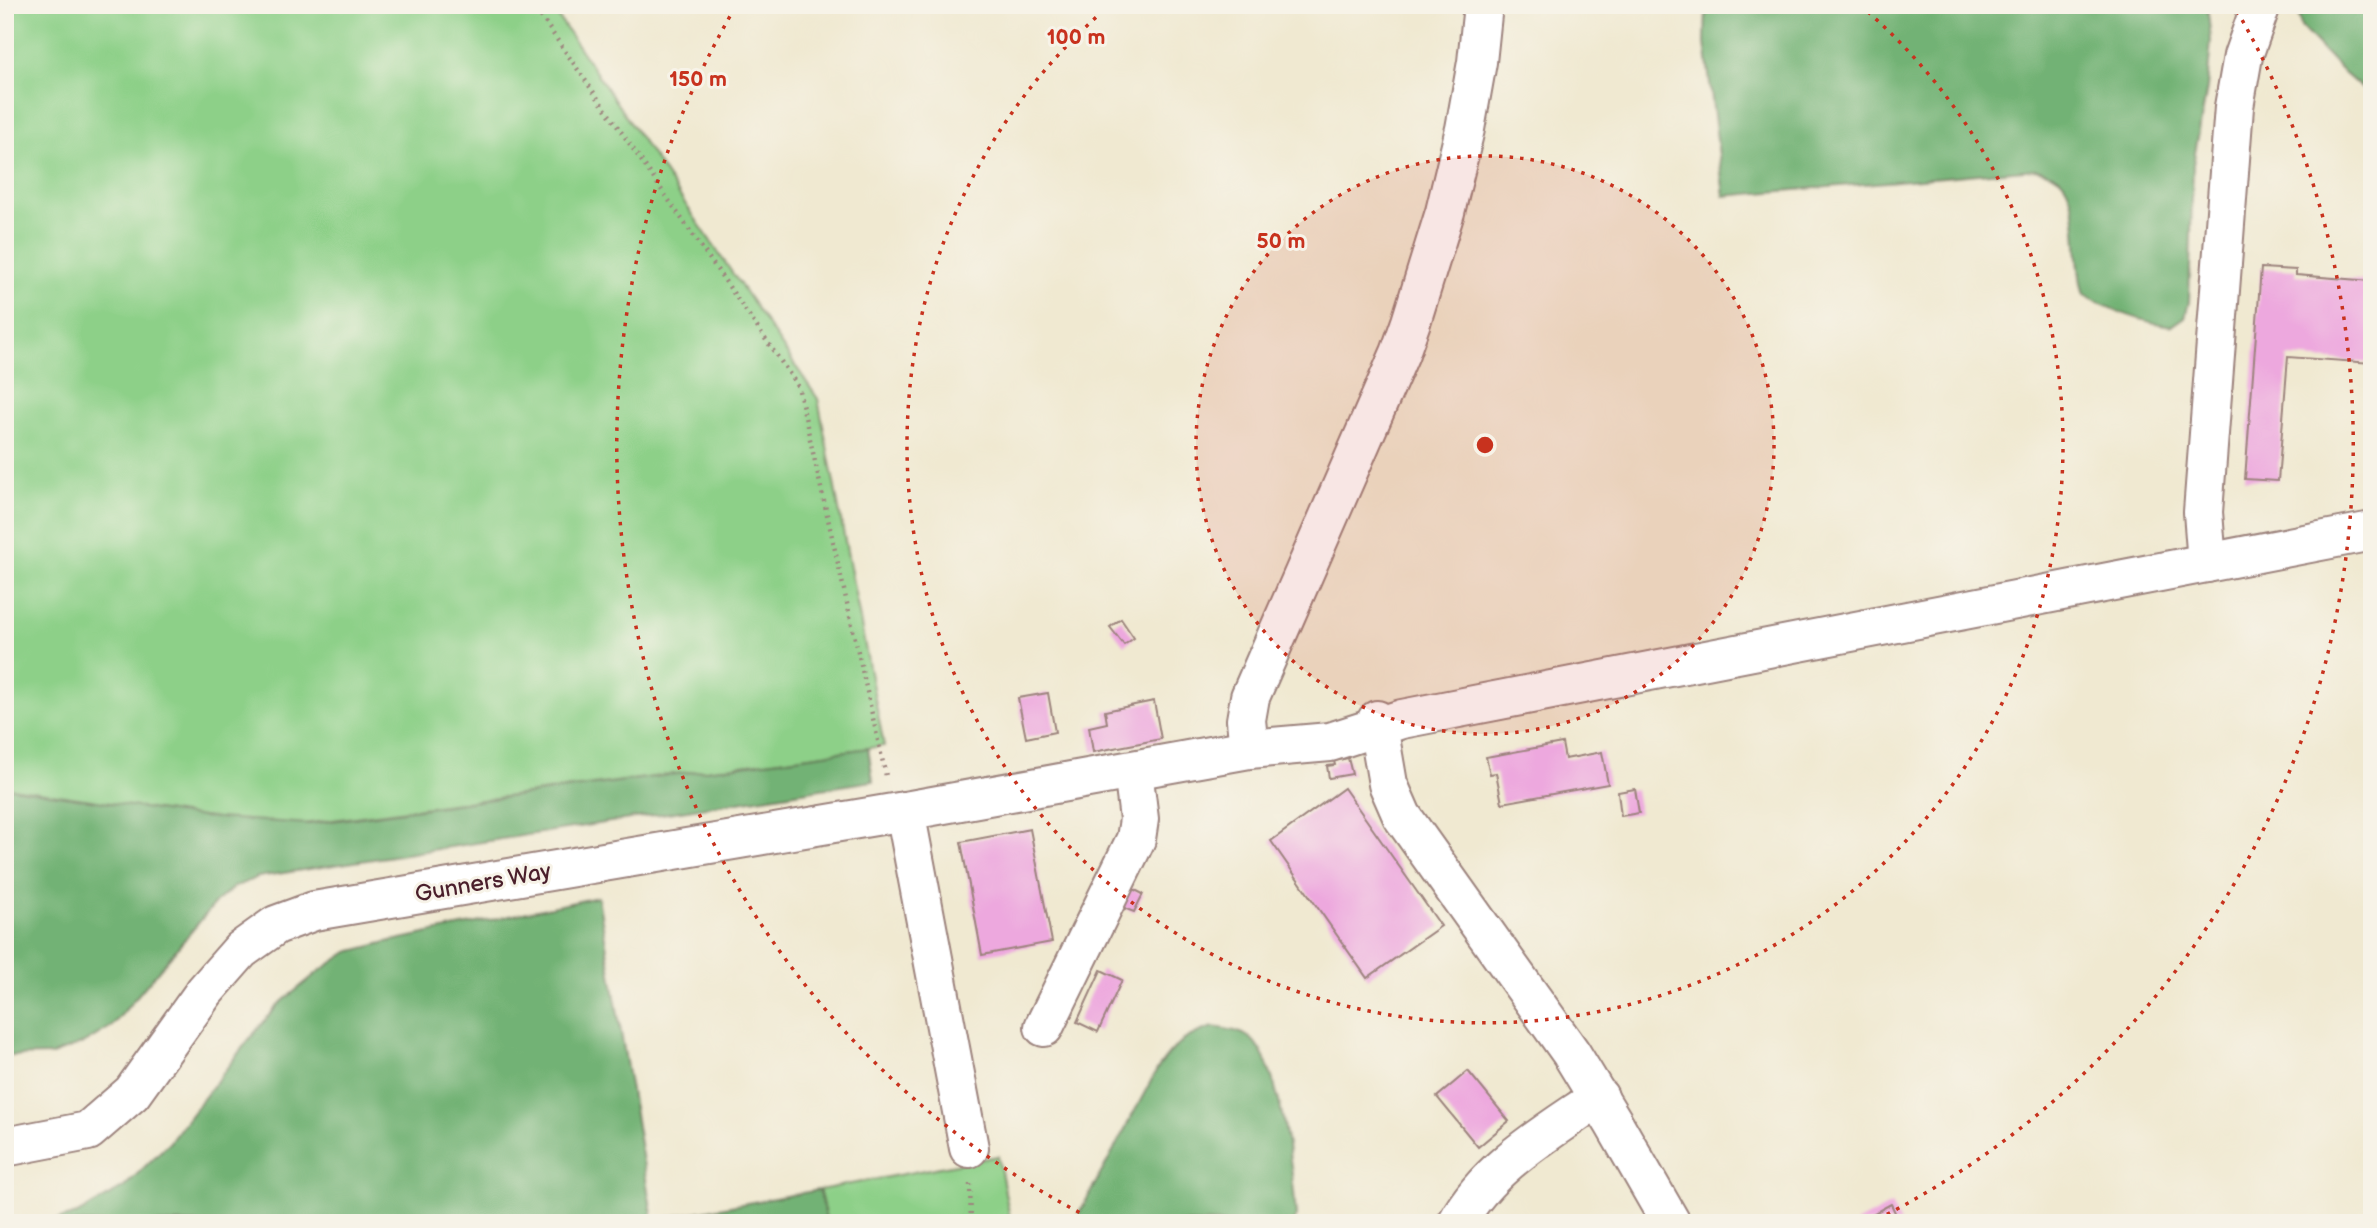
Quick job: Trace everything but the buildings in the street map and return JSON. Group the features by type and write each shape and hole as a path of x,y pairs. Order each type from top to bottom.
{"street":[{"path":"1239,748 1253,688 1400,353 1424,283 1445,212 1467,116 1477,62 1483,5"},
{"path":"2207,563 2203,512 2232,127 2239,72 2249,34 2261,5"},
{"name":"Gunners Way","path":"5,1147 88,1131 132,1093 205,991 241,950 276,925 314,911 1133,771 1239,748 1305,746 1330,742 1386,721 2372,531"},
{"path":"1386,721 1388,784 1402,816 1571,1053 1671,1223"},
{"path":"1044,1027 1136,839 1139,819 1133,771"},
{"path":"905,811 969,1148"},
{"path":"1457,1223 1480,1189 1502,1168 1525,1148 1599,1097"}],"path":[{"path":"533,5 797,386 879,752 885,774 905,811"}],"green space":[{"path":"5,5 550,5 818,399 884,746 265,829 5,805"},
{"path":"1706,5 2207,5 2211,40 2207,88 2193,164 2189,302 2185,317 2172,326 2149,322 2126,315 2084,295 2070,194 2061,180 2044,171 2036,169 1724,196 1705,43"},
{"path":"2300,5 2372,5 2372,97 2344,73 2301,27 2298,10"},
{"path":"868,748 873,781 258,877 234,887 216,902 112,1026 84,1043 52,1055 5,1056 5,787 203,817 309,824"},
{"path":"598,897 653,1220 819,1190 827,1223 46,1223 77,1214 124,1187 169,1143 278,1005 318,972 348,952"},
{"path":"1213,1027 1247,1036 1256,1044 1265,1060 1285,1127 1296,1216 1294,1223 1074,1223 1158,1068 1181,1042"},
{"path":"998,1156 1011,1223 827,1223 819,1190"}]}
